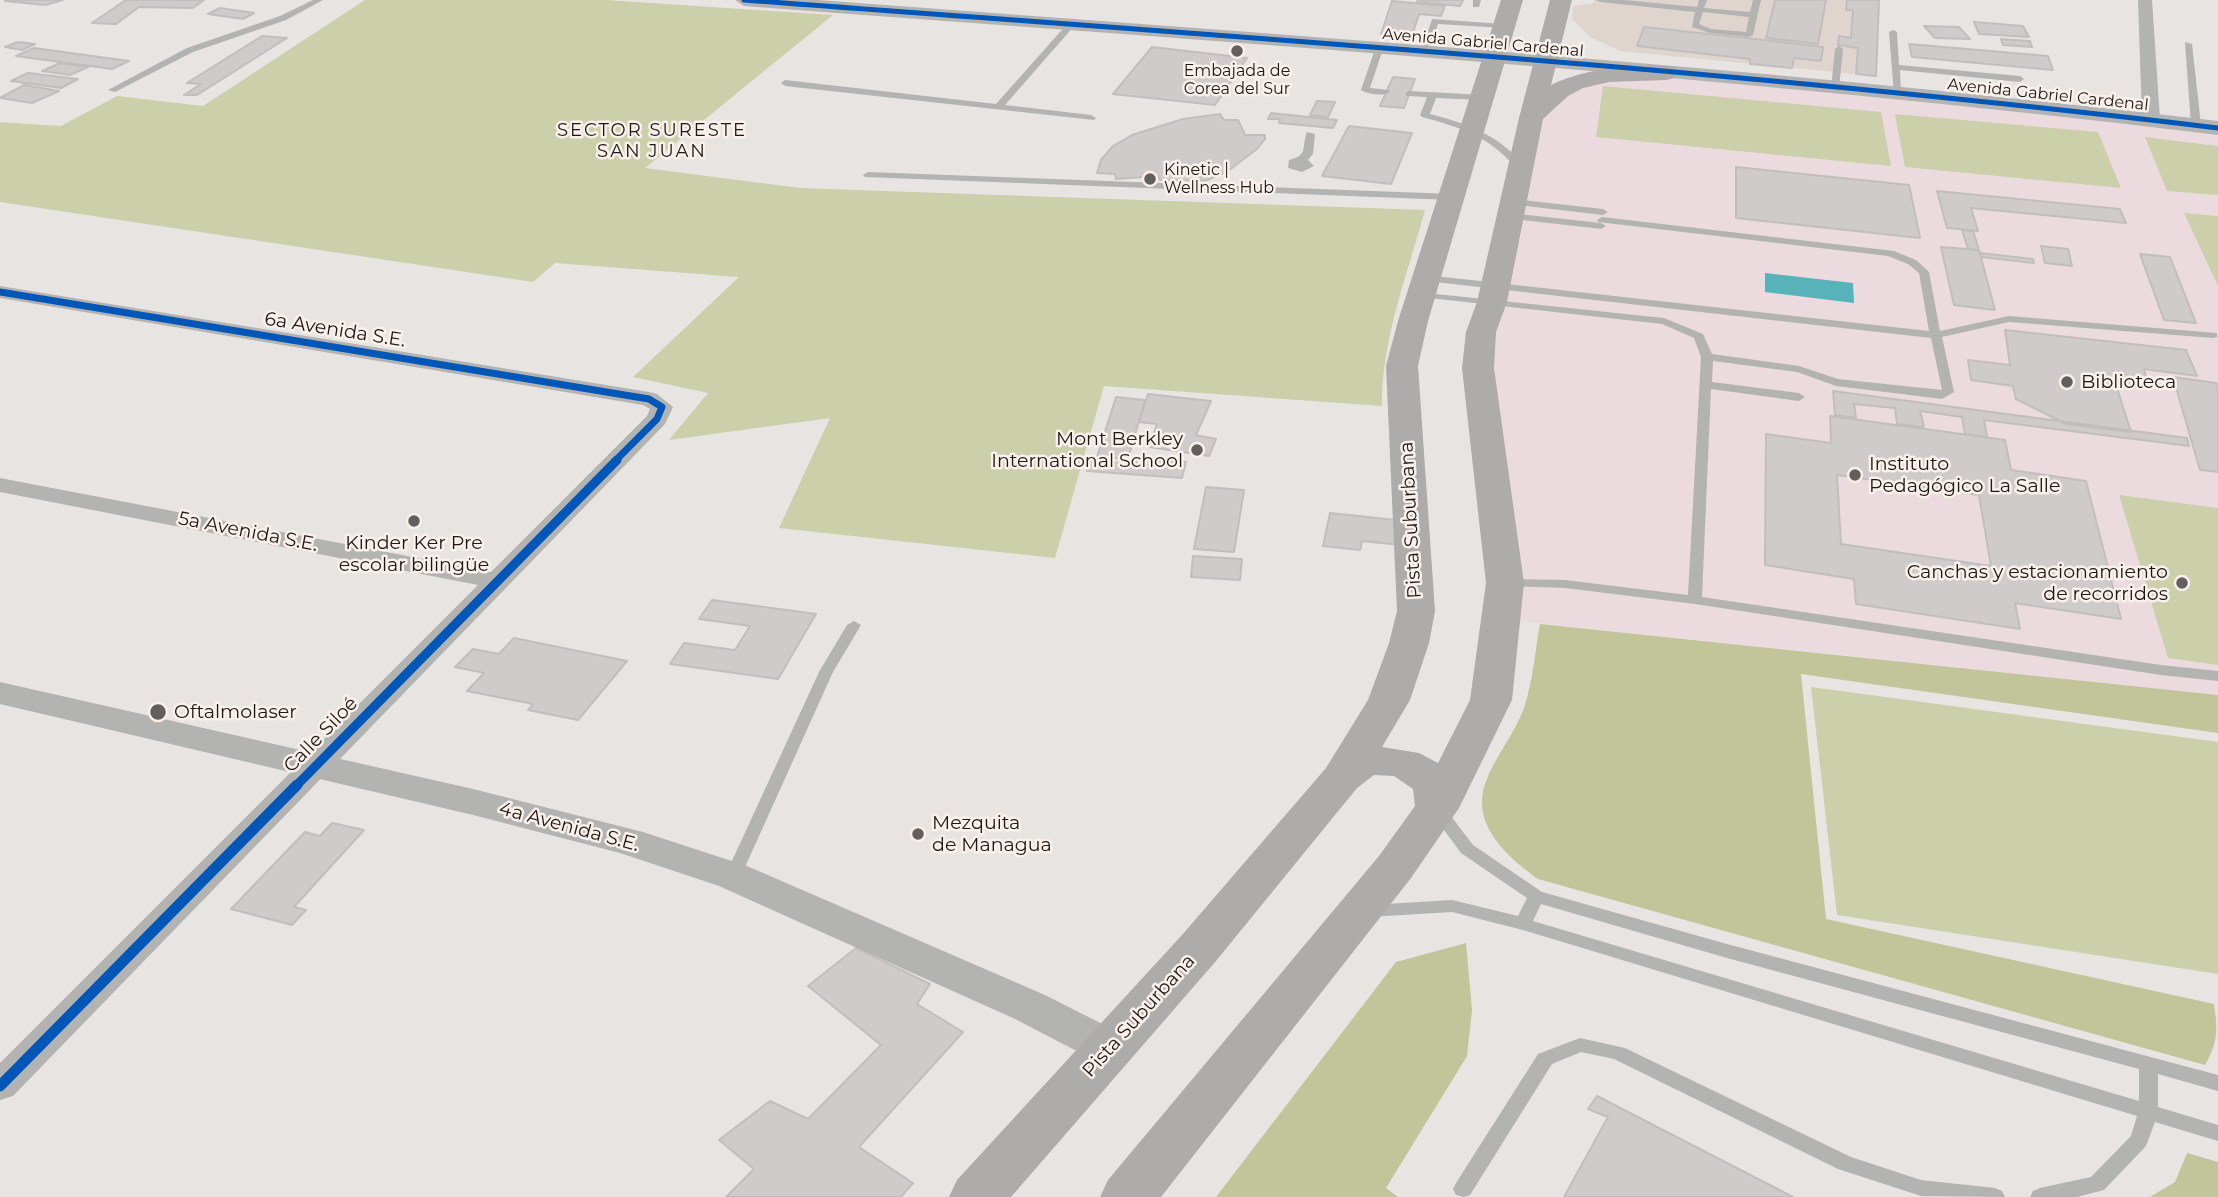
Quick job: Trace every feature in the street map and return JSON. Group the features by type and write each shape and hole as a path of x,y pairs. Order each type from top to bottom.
{"main road":[{"name":"Pista Suburbana","path":"977,1197 1285,849 1342,778 1389,700 1409,643 1416,611 1402,366 1423,286 1512,0"},
{"path":"1128,1197 1361,911 1437,808 1491,700 1505,583 1478,368 1481,332 1493,294 1531,118 1558,10"},
{"path":"1531,118 1545,100 1573,82 1605,76 1666,73"},
{"path":"1342,778 1353,768 1367,762 1399,762 1427,776 1436,786 1439,797 1437,808"}],"street":[{"name":"Avenida Gabriel Cardenal","path":"744,0 1495,57 1897,93 2218,128"},
{"path":"2145,0 2151,119"},
{"path":"1558,10 1567,40 1587,52 1666,73"},
{"path":"1384,49 1452,68 1468,76 1482,94"},
{"name":"6a Avenida S.E.","path":"0,292 649,399 662,407"},
{"name":"Calle Siloé","path":"0,1086 657,419 662,407"},
{"name":"5a Avenida S.E.","path":"0,485 495,581"},
{"name":"4a Avenida S.E.","path":"0,693 473,802 629,842 733,876 1030,1007 1110,1048"}],"lane":[{"path":"112,90 190,50 283,18 319,0"},
{"path":"1600,0 1701,5 1755,15"},
{"path":"1701,5 1695,25 1710,31 1749,35 1757,0"},
{"path":"1424,52 1435,20 1504,26"},
{"path":"999,107 1071,25"},
{"path":"1893,32 1897,93"},
{"path":"2188,44 2196,125"},
{"path":"1384,49 1365,90 1386,92"},
{"path":"1835,88 1839,50"},
{"path":"1895,67 2020,79"},
{"path":"785,83 1091,118"},
{"path":"1409,94 1482,94"},
{"path":"1432,96 1425,115 1488,134 1510,153 1520,167"},
{"path":"1293,189 1300,165 1308,154 1310,134"},
{"path":"867,175 1452,197"},
{"path":"1511,209 1890,253 1912,262 1924,272 1948,392 1942,395 1836,383 1799,369 1707,357"},
{"path":"1423,286 1493,294 1664,321 1699,336 1707,357 1695,600"},
{"path":"1423,286 1493,294 1665,304 1937,335 2009,319 2213,335"},
{"path":"1664,321 1665,304"},
{"path":"1706,385 1799,397"},
{"path":"1505,583 1565,584 1695,600 2147,668 2218,676"},
{"path":"733,876 826,673 854,625"},
{"path":"1437,808 1468,849 1536,895 1727,951 2218,1083"},
{"path":"1523,924 1536,895"},
{"path":"1361,911 1452,906 1523,924 2218,1133"},
{"path":"1463,1189 1545,1059 1580,1045 1618,1053 1845,1163 1921,1188 1995,1197"},
{"path":"2040,1197 2097,1184 2139,1140 2148,1112 2149,1064"}],"shaded area":[{"path":"1594,0 1879,0 1876,76 1620,51 1592,38 1572,19 1573,6 1594,3"},
{"name":"Instituto Pedagógico La Salle","path":"1666,73 2218,128 2218,695 1500,619 1478,368 1531,118 1559,89"}],"green space":[{"path":"365,0 605,0 833,15 645,168 800,188 1425,210 1391,332 1382,406 1104,386 1055,558 779,528 830,418 669,440 708,393 633,377 739,277 555,263 533,282 0,202 0,122 61,126 117,96 203,106"},
{"path":"1603,86 1881,112 1891,166 1596,137"},
{"path":"1895,114 2098,132 2121,188 1905,167"},
{"path":"2145,137 2218,146 2218,195 2167,191"},
{"path":"2184,213 2218,216 2218,286"},
{"name":"Canchas y estacionamiento de recorridos","path":"2119,495 2218,508 2218,665 2168,658"},
{"path":"1540,624 2218,695 2218,733 1801,674 1826,919 2214,1004 2216,1036 2205,1065 1538,879 1495,839 1483,814 1482,799 1489,774 1524,708"},
{"path":"1811,687 2218,742 2218,974 1837,915"},
{"path":"1466,943 1472,1010 1467,1056 1386,1188 1398,1197 1216,1197 1396,962"},
{"path":"2187,1153 2218,1162 2218,1197 2150,1197 2175,1182"}],"water":[{"path":"1765,273 1853,283 1854,303 1765,292"}],"building":[{"path":"63,0 45,5 5,1"},
{"path":"126,0 204,0 193,8 139,7 116,24 92,23"},
{"path":"1463,0 1460,6 1417,2"},
{"path":"1775,0 1826,0 1818,44 1766,38"},
{"path":"1847,0 1879,0 1876,76 1856,74 1858,48 1838,45 1839,36 1851,38 1853,10 1846,10"},
{"path":"1392,1 1445,6 1441,16 1419,14 1412,36 1381,34"},
{"path":"220,8 254,13 243,19 208,14"},
{"path":"1974,22 2023,26 2029,37 1979,34"},
{"path":"1924,26 1959,27 1970,39 1935,38"},
{"path":"1644,27 1823,47 1821,61 1794,58 1792,68 1750,64 1750,59 1637,46"},
{"path":"262,36 287,38 197,95 184,95 201,84 187,83"},
{"path":"2001,39 2030,41 2032,47 2003,45"},
{"path":"18,42 35,44 22,50 5,47"},
{"path":"1909,44 2048,56 2053,70 1912,57"},
{"path":"1152,47 1247,58 1215,105 1113,94"},
{"path":"34,48 129,61 112,69 16,56"},
{"path":"60,63 88,67 70,75 42,71"},
{"path":"28,73 78,79 61,88 11,81"},
{"path":"1393,77 1415,79 1404,108 1380,106"},
{"path":"24,85 59,91 32,103 0,98"},
{"path":"1317,101 1335,102 1328,117 1310,115"},
{"path":"1271,113 1337,120 1333,128 1279,123 1280,119 1268,119"},
{"path":"1220,114 1224,120 1238,120 1245,135 1265,135 1257,149 1228,171 1205,181 1160,180 1158,176 1116,179 1115,174 1097,173 1101,160 1113,146 1132,135 1183,119"},
{"path":"1349,126 1412,133 1391,184 1322,176"},
{"path":"1736,167 1909,185 1920,238 1736,218"},
{"path":"1937,191 2120,209 2126,223 1971,208 1978,231 1947,228"},
{"path":"1962,230 1973,231 1979,250 1968,249"},
{"path":"2041,246 2068,249 2072,266 2045,263"},
{"path":"1941,247 1979,250 1995,310 1954,305"},
{"path":"1980,253 2033,259 2034,263 1981,257"},
{"path":"2140,254 2170,257 2196,323 2164,320"},
{"name":"Biblioteca","path":"2005,330 2186,350 2197,376 2144,369 2149,388 2116,385 2131,432 2066,424 2016,399 2013,386 1971,380 1968,360 2010,365"},
{"path":"2173,377 2216,383 2218,472 2200,470"},
{"path":"1833,391 2187,438 2189,446 1984,420 1987,437 1965,434 1962,417 1920,411 1924,427 1897,424 1895,408 1854,404 1856,418 1835,415"},
{"path":"1148,394 1211,401 1196,435 1216,439 1209,456 1149,447 1157,424 1139,422"},
{"path":"1116,397 1145,400 1128,459 1097,457"},
{"path":"1830,416 2005,440 2011,470 2086,481 2121,619 2015,603 2020,629 1856,604 1854,579 1765,565 1766,434 1831,443","holes":["1837,475 1979,495 1991,566 1841,544"]},
{"path":"1137,458 1186,462 1182,478 1087,471 1090,461 1135,464"},
{"path":"1206,487 1244,490 1234,552 1194,549"},
{"path":"1330,513 1405,521 1401,545 1362,541 1360,550 1323,546"},
{"path":"1193,556 1242,559 1240,580 1191,577"},
{"path":"712,600 816,614 778,679 670,664 684,643 735,650 750,626 699,619"},
{"path":"514,638 627,661 578,720 528,710 533,704 467,691 484,673 455,667 473,649 499,654"},
{"path":"332,823 364,830 294,907 306,910 292,925 231,909 305,832 320,836"},
{"path":"856,948 930,984 917,1004 963,1032 859,1147 913,1183 901,1197 726,1197 754,1169 719,1140 770,1101 808,1119 881,1045 808,986"},
{"path":"1597,1096 1793,1197 1564,1197 1608,1117 1588,1109"}],"cycle path":[{"path":"744,0 1495,57 2077,111 2218,128"},
{"path":"0,292 649,399 662,407 657,419 0,1086"}],"place":[{"name":"Embajada de Corea del Sur","path":"1237,51"},
{"name":"Kinetic | Wellness Hub","path":"1150,179"},
{"name":"Biblioteca","path":"2067,382"},
{"name":"Mont Berkley International School","path":"1197,450"},
{"name":"Instituto Pedagógico La Salle","path":"1855,475"},
{"name":"Kinder Ker Pre escolar bilingüe","path":"414,521"},
{"name":"Canchas y estacionamiento de recorridos","path":"2182,583"},
{"name":"Oftalmolaser","path":"158,712"},
{"name":"Mezquita de Managua","path":"918,834"}],"district":[{"name":"SECTOR SURESTE SAN JUAN","path":"652,141"}]}
